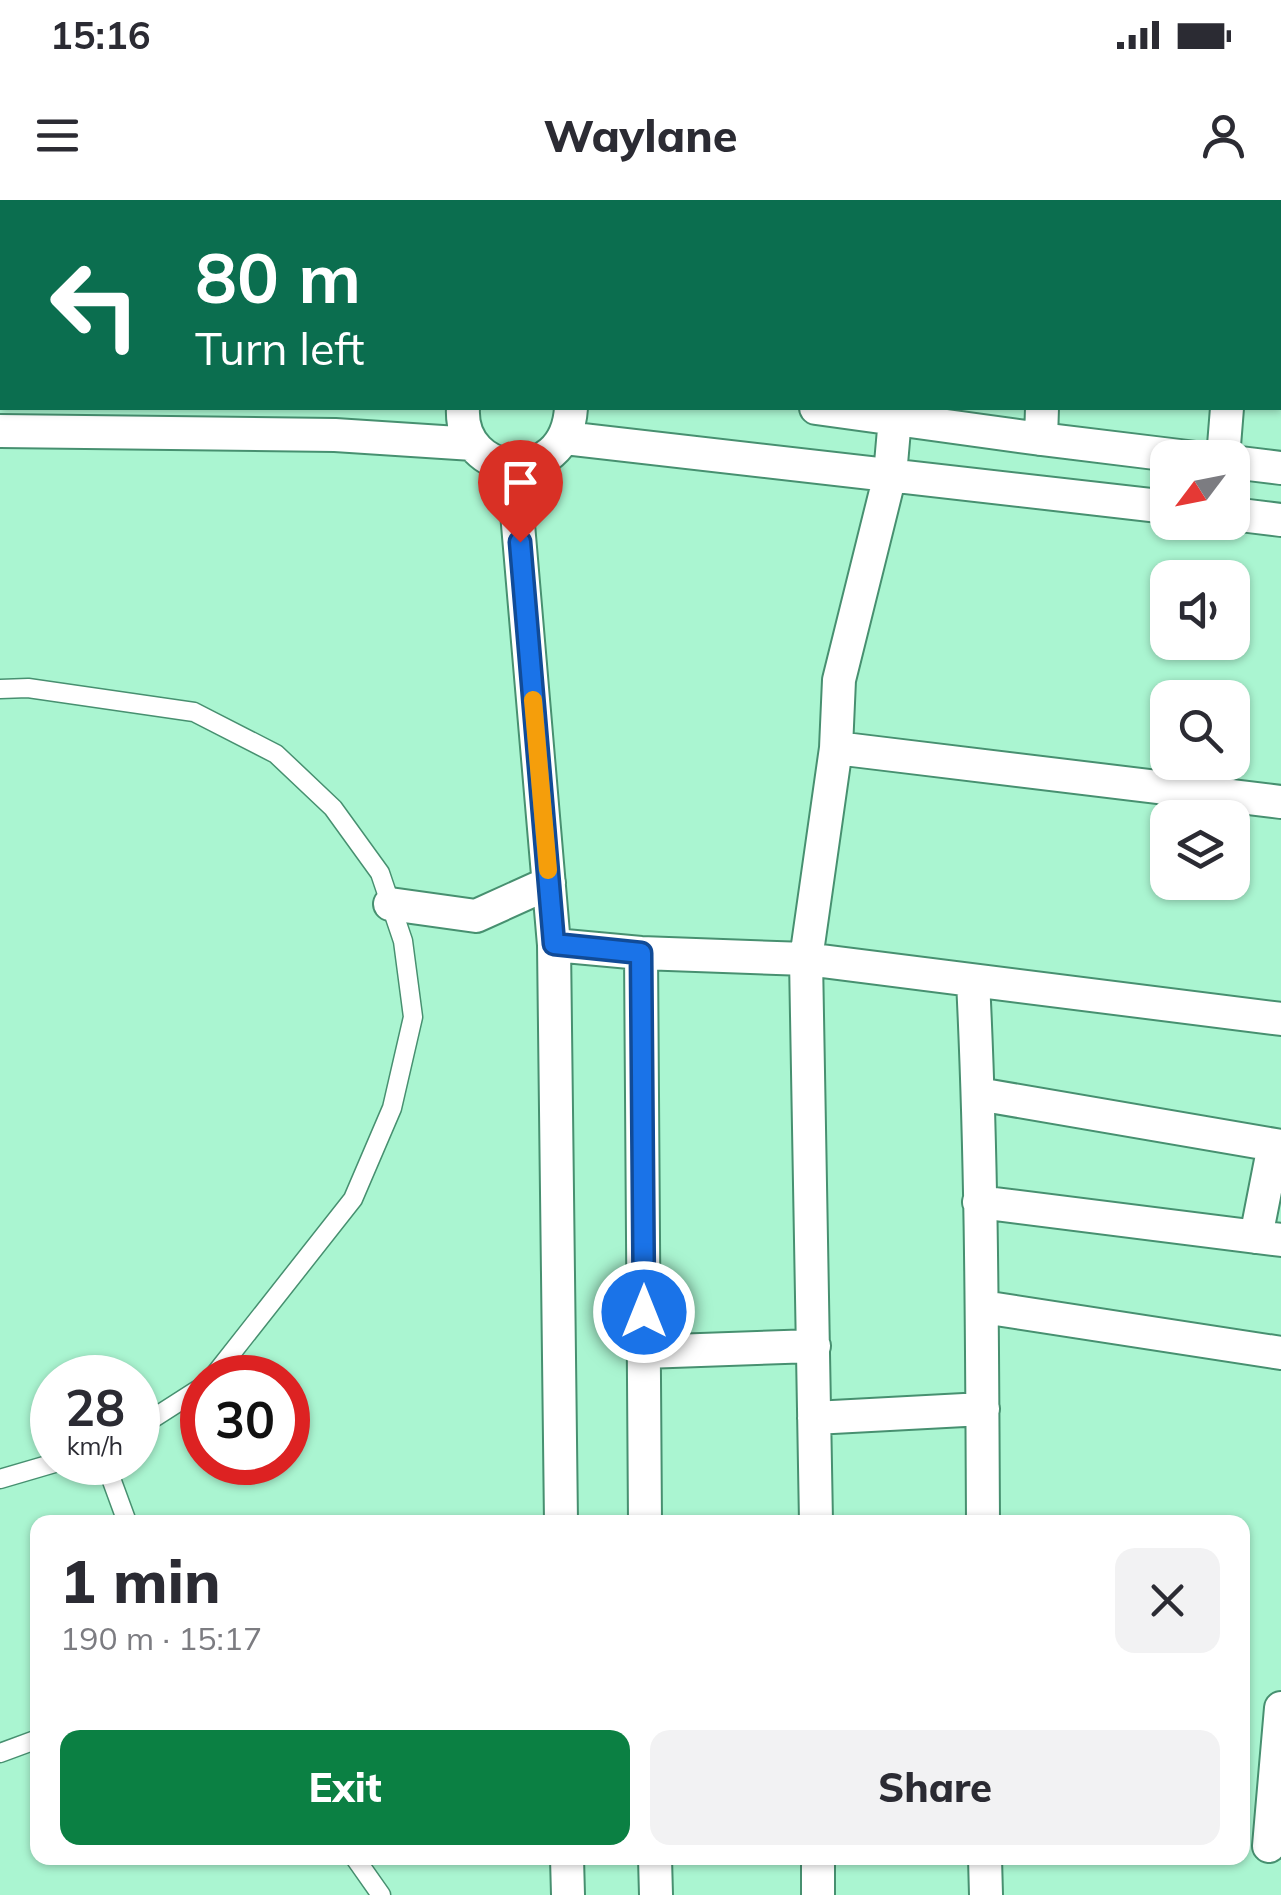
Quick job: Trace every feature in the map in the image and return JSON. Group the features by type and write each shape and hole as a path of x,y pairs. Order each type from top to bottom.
{"street":[{"path":"463,410 473,444 484,455 513,466 543,460 556,450 568,423 890,475 1150,505"},
{"path":"832,410 894,418 1042,423 1150,448"},
{"path":"1224,440 1227,410"},
{"path":"816,1515 806,959 836,748 839,680 890,475 894,418"},
{"path":"0,431 335,435 473,444"},
{"path":"1250,464 1281,468"},
{"path":"513,466 554,944 562,1515"},
{"path":"1250,516 1281,520"},
{"path":"836,748 1281,802"},
{"path":"390,904 476,916 549,883"},
{"path":"554,944 641,953 806,959 1281,1019"},
{"path":"641,953 645,1515"},
{"path":"973,981 983,1307 983,1515"},
{"path":"978,1094 1277,1145 1268,1238 979,1202"},
{"path":"983,1307 1281,1352"},
{"path":"644,1352 814,1346"},
{"path":"814,1418 983,1409"},
{"path":"1264,1845 1281,1708"},
{"path":"567,1865 568,1895"},
{"path":"655,1865 656,1895"},
{"path":"818,1865 818,1895"},
{"path":"985,1865 986,1895"}],"lane":[{"path":"0,688 28,688 194,712 276,754 333,808 380,874 402,941 413,1017 392,1108 353,1199 230,1355"},
{"path":"0,1480 30,1471"},
{"path":"113,1485 124,1515"},
{"path":"0,1753 30,1742"},
{"path":"360,1865 381,1895"}],"slow traffic":[{"path":"533,700 548,870"}],"route":[{"path":"520,542 554,944 641,953 644,1312"}]}
